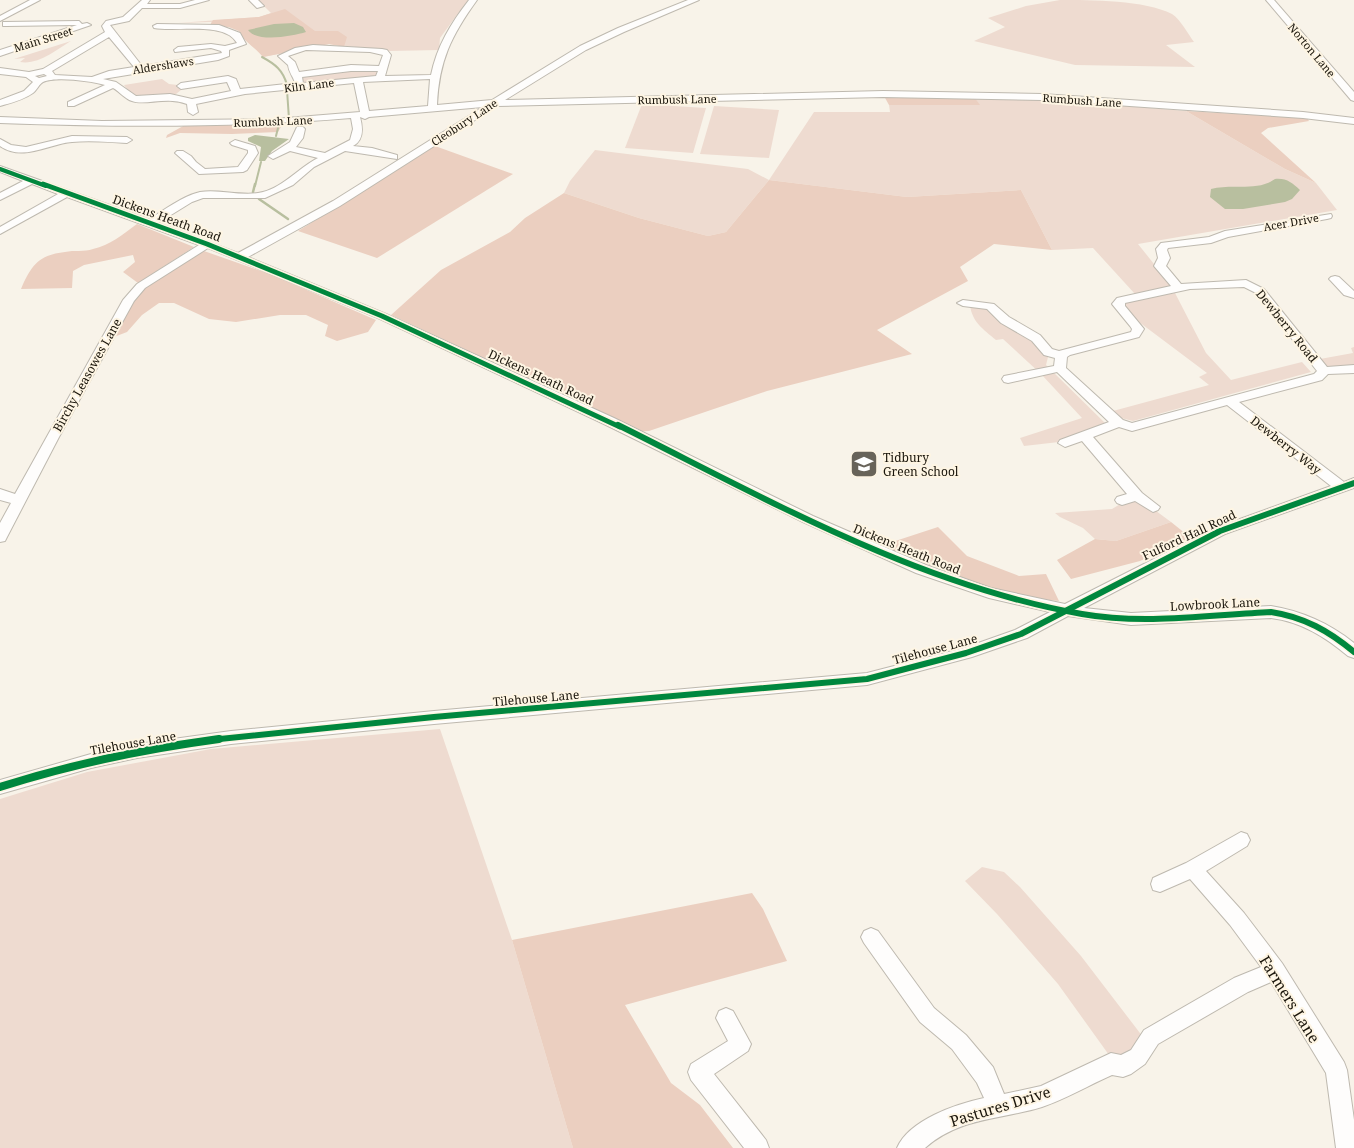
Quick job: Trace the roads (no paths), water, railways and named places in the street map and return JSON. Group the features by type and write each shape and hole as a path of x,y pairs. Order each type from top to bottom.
{"street":[{"path":"2,22 15,8 36,0"},
{"path":"432,109 438,60 450,31 473,0"},
{"name":"Cleobury Lane","path":"239,257 286,234 514,89 597,41 695,0"},
{"name":"Norton Lane","path":"1270,0 1354,98"},
{"path":"2,22 99,25 126,19 143,3 180,6 204,2"},
{"path":"99,25 140,69"},
{"path":"0,103 26,94 34,89 38,81 50,74 99,25"},
{"name":"Main Street","path":"0,53 99,25"},
{"name":"Aldershaws","path":"157,26 219,27 224,32 237,34 242,44 225,49 212,46 178,50"},
{"path":"300,86 297,75 293,72 292,64 282,57 285,54 321,46 341,55"},
{"path":"297,75 335,71 352,68 381,74 387,55 384,52 357,48 341,55 333,65 335,71"},
{"name":"Aldershaws","path":"95,79 109,74 218,57 226,54 225,49"},
{"path":"0,71 95,79 125,89 136,101 168,96 183,98 191,102 193,112 190,120 185,123"},
{"name":"Kiln Lane","path":"191,102 236,92 358,80 381,74 428,77"},
{"path":"30,75 35,81 38,81"},
{"path":"181,86 222,79 237,81 236,92"},
{"path":"149,224 193,198 202,195 257,196 294,180 311,165 344,148 357,137 357,123 360,116 358,80"},
{"path":"71,104 81,97 101,91 113,84"},
{"name":"Rumbush Lane","path":"0,120 102,124 274,122 494,103 883,94 1042,97 1303,115 1354,121"},
{"path":"0,135 17,121"},
{"path":"274,156 295,143 300,132 288,134"},
{"path":"0,142 10,148 26,149 70,139 126,138"},
{"path":"200,179 244,168 253,153 252,148 234,143"},
{"path":"289,148 328,157"},
{"path":"344,148 397,155 382,164"},
{"path":"180,153 188,158 200,179 193,198"},
{"name":"Dickens Heath Road","path":"2,172 67,192 207,244 382,316 508,373 808,519 921,569 989,593 1068,610"},
{"path":"0,197 32,180"},
{"path":"4,224 67,192"},
{"name":"Acer Drive","path":"1178,288 1160,266 1164,258 1162,248 1165,246 1211,240 1226,234 1329,217"},
{"name":"Acer Drive","path":"1254,229 1267,239"},
{"name":"Birchy Leasowes Lane","path":"1,532 56,429 129,300 141,286 207,244"},
{"path":"1335,279 1348,292 1354,295"},
{"name":"Dewberry Road","path":"1060,362 1066,352 1135,334 1138,329 1118,304 1121,300 1190,286 1246,283 1260,291 1324,371 1318,377 1139,426 1132,427 1118,423"},
{"path":"983,304 984,291"},
{"path":"962,303 983,304 995,309 1005,320 1036,338 1060,362 1064,374 1118,423 1065,443"},
{"path":"1008,379 1060,362"},
{"path":"1324,371 1354,369"},
{"name":"Dewberry Way","path":"1230,401 1314,467 1348,485"},
{"path":"1085,436 1137,496 1153,506"},
{"name":"Fulford Hall Road","path":"1068,610 1145,568 1220,531 1348,485"},
{"path":"0,494 7,498 20,498"},
{"path":"1122,500 1137,496"},
{"name":"Lowbrook Lane","path":"1068,610 1083,614 1131,619 1271,612 1286,613 1314,623 1354,652"},
{"name":"Tilehouse Lane","path":"0,788 85,763 250,735 867,679 966,653 1021,634 1068,610"},
{"path":"1160,884 1192,869 1241,840"},
{"name":"Farmers Lane","path":"1192,869 1237,919 1274,970 1336,1070 1347,1148"},
{"path":"871,937 927,1015 959,1042 985,1075 998,1106"},
{"name":"Pastures Drive","path":"908,1148 931,1128 966,1113 1042,1096 1111,1064 1123,1066 1138,1056 1152,1037 1240,985 1274,970"},
{"path":"726,1018 741,1044 699,1072 758,1148"}],"waterway":[{"path":"262,57 278,68 287,85"},
{"path":"287,90 289,119"},
{"path":"276,136 278,128"},
{"path":"255,186 261,162"},
{"path":"253,192 255,184"},
{"path":"259,199 288,219"}],"place":[{"name":"Tidbury Green School","path":"864,464"}]}
